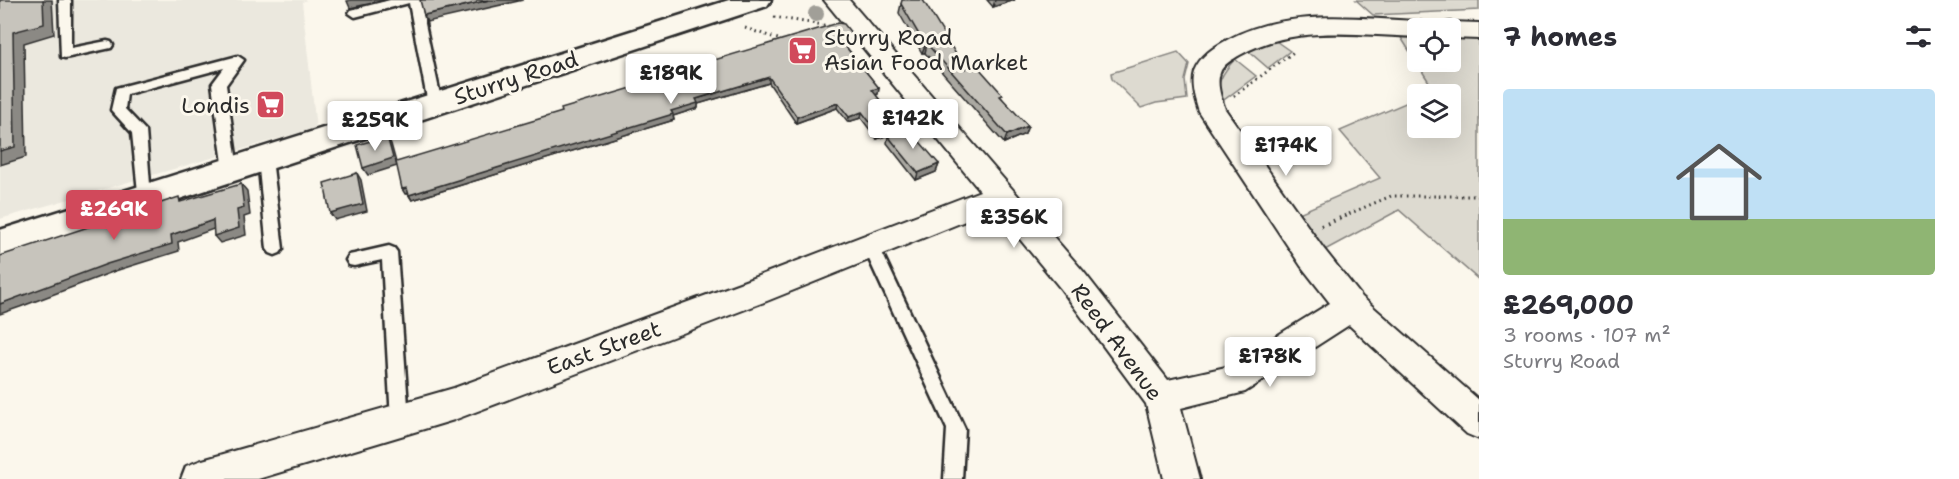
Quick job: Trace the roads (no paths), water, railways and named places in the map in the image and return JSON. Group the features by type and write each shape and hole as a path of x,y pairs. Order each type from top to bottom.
{"highway":[{"name":"Sturry Road","path":"0,244 435,104 766,9"}],"street":[{"name":"Reed Avenue","path":"836,13 1000,195 1072,280 1161,397 1182,479"},
{"path":"1407,28 1330,25 1280,27 1235,45 1220,56 1208,69 1206,89 1212,112 1298,237 1351,307 1479,422"},
{"path":"1461,30 1479,31"},
{"name":"East Street","path":"199,479 454,404 723,304 870,244 1000,195"},
{"path":"1161,397 1233,381 1351,307"}],"lane":[{"path":"65,0 65,54 107,45"},
{"path":"355,13 406,0"},
{"path":"414,0 435,104"},
{"path":"144,198 138,131 118,110 121,91 238,60 219,84 231,170"},
{"path":"265,159 275,249"},
{"path":"870,244 956,429 953,479"},
{"path":"354,260 389,252 400,420"}],"place":[{"name":"Sturry Road Asian Food Market","path":"803,50"},
{"name":"Londis","path":"271,105"}]}
